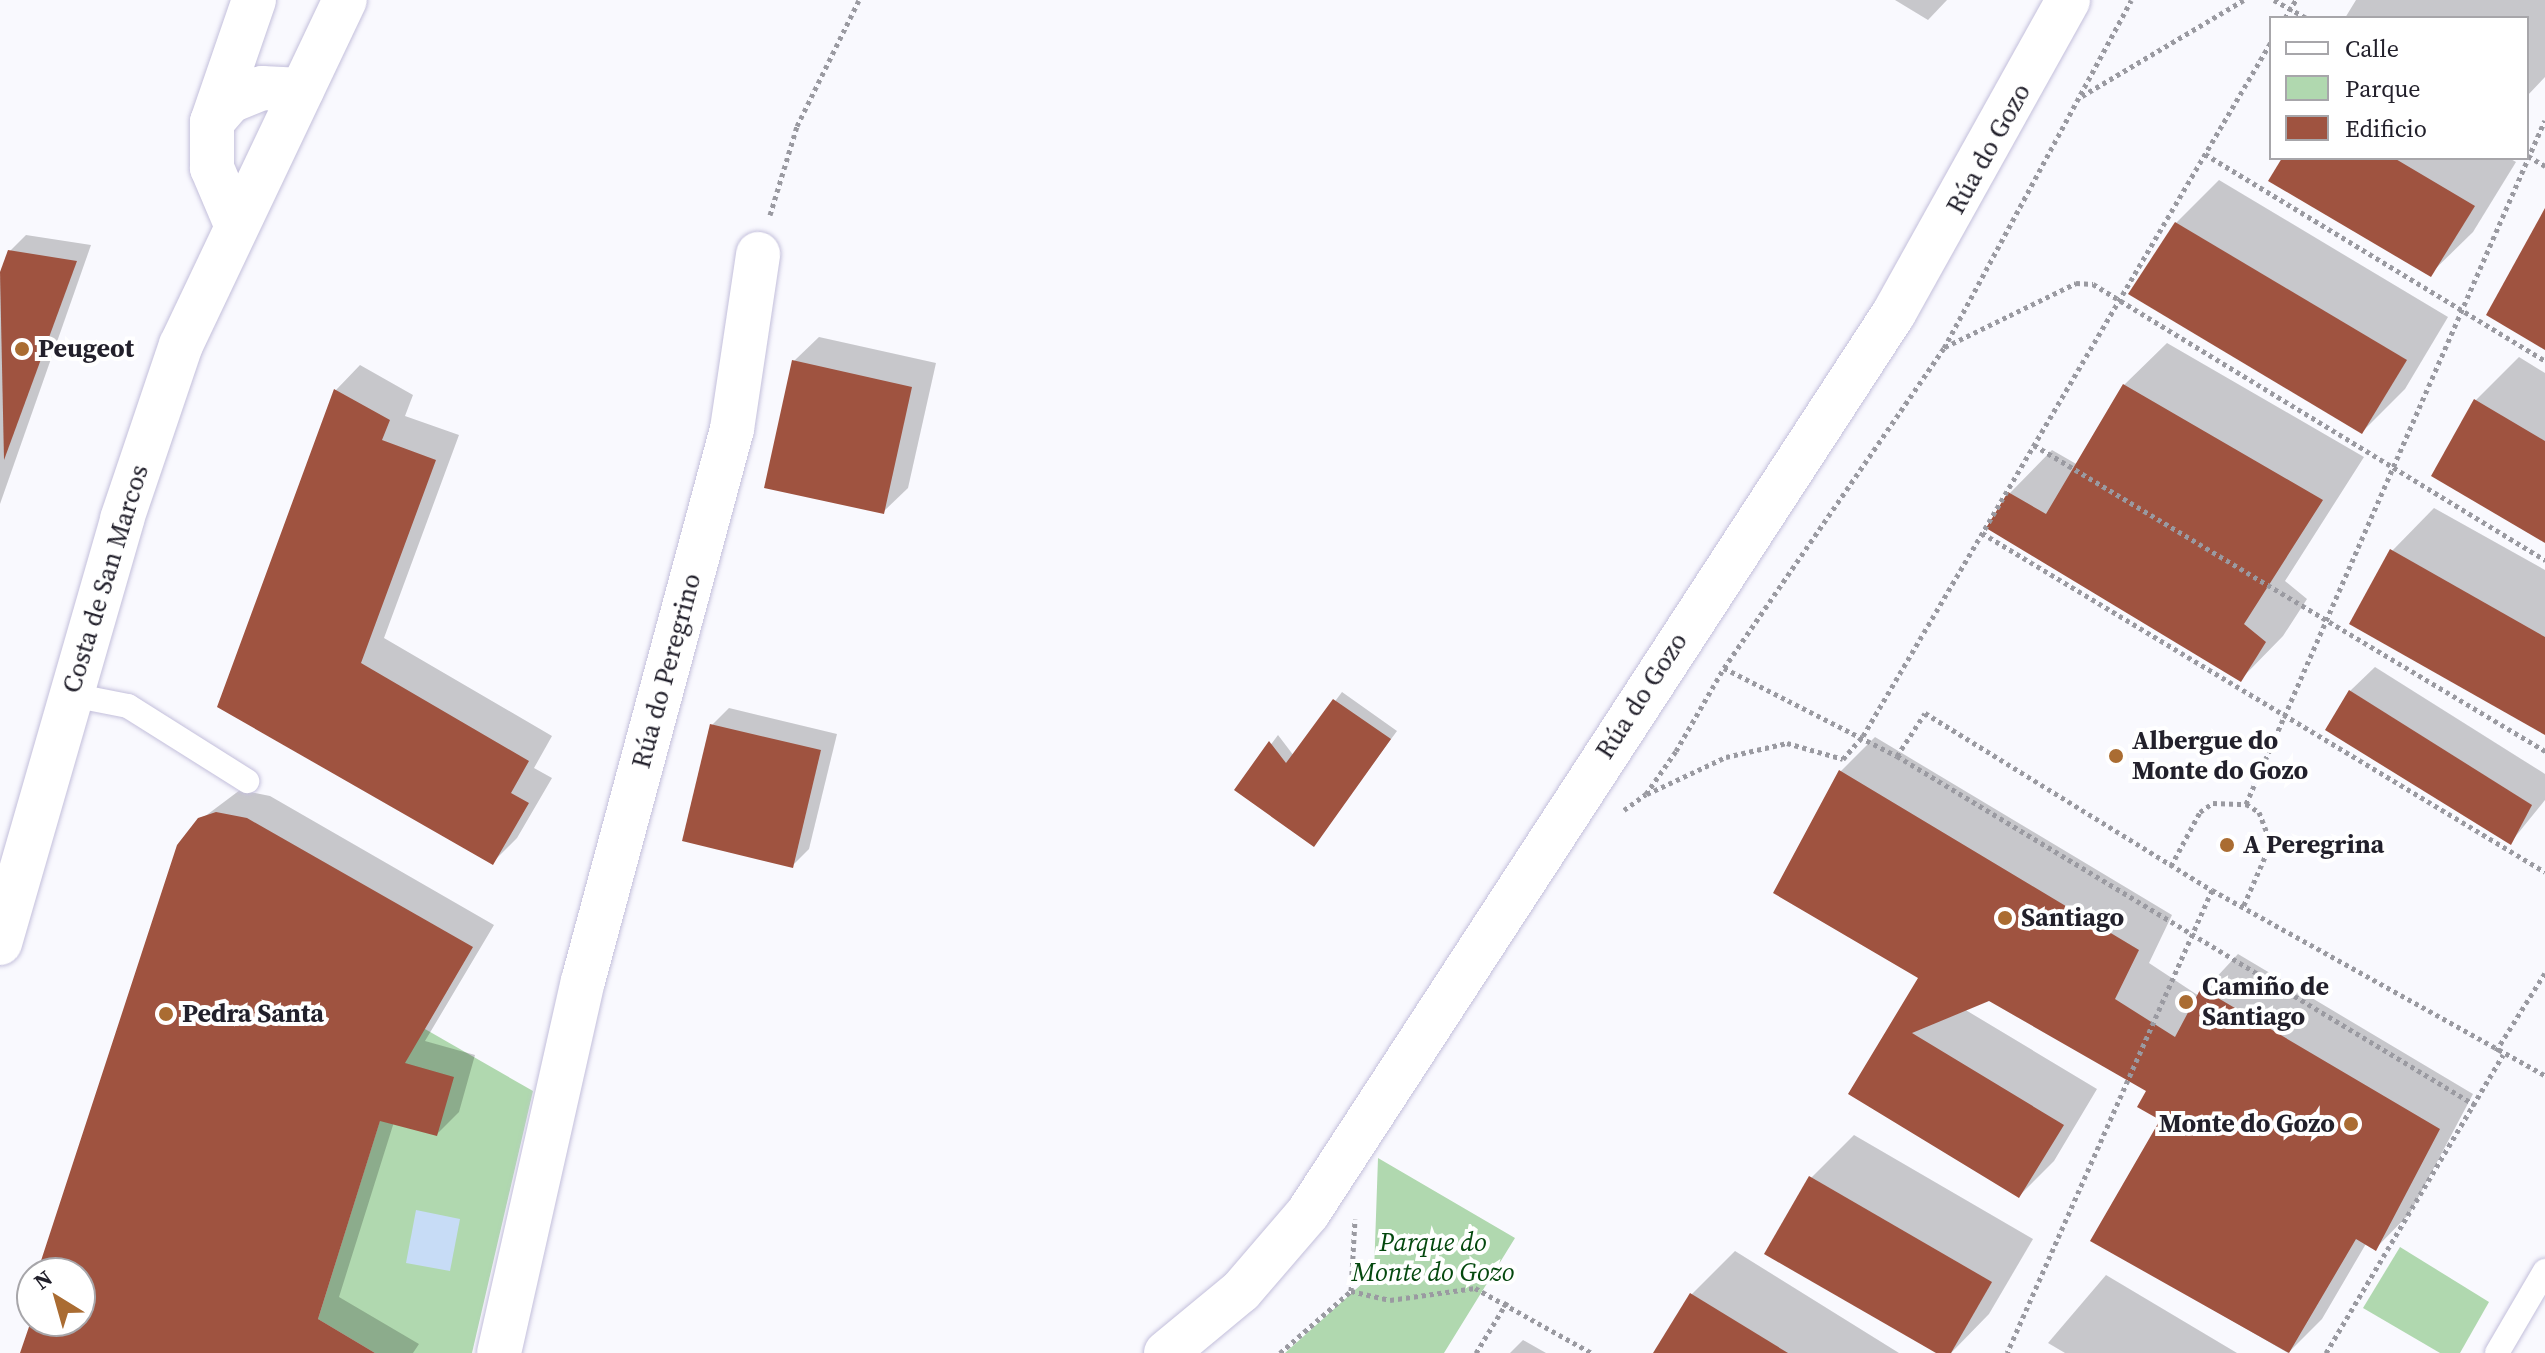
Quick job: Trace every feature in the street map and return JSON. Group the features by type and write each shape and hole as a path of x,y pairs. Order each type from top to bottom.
{"street":[{"name":"Costa de San Marcos","path":"0,943 72,695 181,345 235,222 282,89 345,0"},
{"name":"Rúa do Gozo","path":"1166,1353 1241,1291 1308,1213 1894,313 2068,0"},
{"path":"212,122 230,101 282,89 253,3"},
{"path":"235,222 212,168 212,122 253,3"},
{"name":"Rúa do Peregrino","path":"499,1353 583,981 732,429 758,254"}],"lane":[{"path":"72,695 128,706 247,781"},
{"path":"2497,1353 2545,1271"}],"path":[{"path":"758,254 797,126 859,0"},
{"path":"2081,97 2244,0"},
{"path":"2274,0 2303,16"},
{"path":"2286,16 2296,0"},
{"path":"1646,794 1726,757 1787,743 1843,759 1863,736 2269,45"},
{"path":"2529,154 2545,120"},
{"path":"2205,154 2545,361"},
{"path":"2246,804 2280,713 2526,160"},
{"path":"1944,348 2076,283 2120,299 2390,468 2545,560"},
{"path":"2034,445 2545,751"},
{"path":"1982,533 2545,872"},
{"path":"1724,668 1863,736 2475,1105"},
{"path":"1897,756 1925,713 2212,890 2496,1051 2545,1075"},
{"path":"2171,866 2200,812 2230,800 2246,804 2259,812 2271,843 2243,907"},
{"path":"2007,1353 2212,890"},
{"path":"2496,1051 2545,973"},
{"path":"2326,1353 2504,1054"},
{"path":"1351,1291 1390,1300 1475,1288 1507,1302 1592,1353"},
{"path":"1476,1353 1507,1302"}],"green space":[{"path":"411,1021 533,1091 472,1353 375,1353 318,1319"},
{"name":"Parque do Monte do Gozo","path":"1378,1158 1515,1238 1444,1353 1285,1353 1374,1273"},
{"path":"2400,1247 2489,1302 2460,1353 2440,1353 2363,1308"}],"water":[{"path":"416,1210 460,1219 450,1271 406,1263"}],"building":[{"path":"2281,160 2397,160 2475,206 2431,277 2268,181"},
{"path":"2545,208 2545,350 2486,315"},
{"path":"2175,222 2407,360 2362,434 2128,294"},
{"name":"Peugeot","path":"8,250 77,261 4,460 0,272"},
{"path":"792,360 912,387 884,514 764,488"},
{"path":"2123,384 2323,500 2244,624 2266,642 2241,682 1986,528 2008,492 2046,514"},
{"path":"334,389 390,420 382,440 436,460 361,663 529,761 511,793 529,803 493,865 217,707"},
{"path":"2474,399 2545,441 2545,543 2431,476"},
{"path":"2390,549 2545,637 2545,735 2349,624"},
{"path":"2349,690 2532,805 2511,845 2325,730"},
{"path":"1333,699 1391,739 1314,847 1234,790 1269,741 1286,763"},
{"path":"710,724 821,750 793,868 682,841"},
{"path":"1839,770 2139,950 2115,999 2175,1037 2201,988 2440,1129 2376,1251 2356,1239 2289,1353 2090,1241 2160,1120 2137,1107 2146,1091 1989,1001 1912,1033 2064,1125 2019,1198 1848,1094 1918,978 1773,893"},
{"path":"216,812 247,818 473,947 405,1063 454,1077 437,1136 380,1121 318,1319 375,1353 20,1353 25,1337 96,1337 96,1257 42,1257 177,845 198,818"},
{"path":"1809,1176 1992,1282 1951,1353 1936,1353 1764,1254"},
{"path":"1690,1293 1788,1353 1653,1353"}],"place":[{"name":"Peugeot","path":"22,349"},
{"name":"Albergue do Monte do Gozo","path":"2116,756"},
{"name":"A Peregrina","path":"2227,845"},
{"name":"Santiago","path":"2005,918"},
{"name":"Camiño de Santiago","path":"2186,1002"},
{"name":"Pedra Santa","path":"166,1014"},
{"name":"Monte do Gozo","path":"2351,1124"}]}
